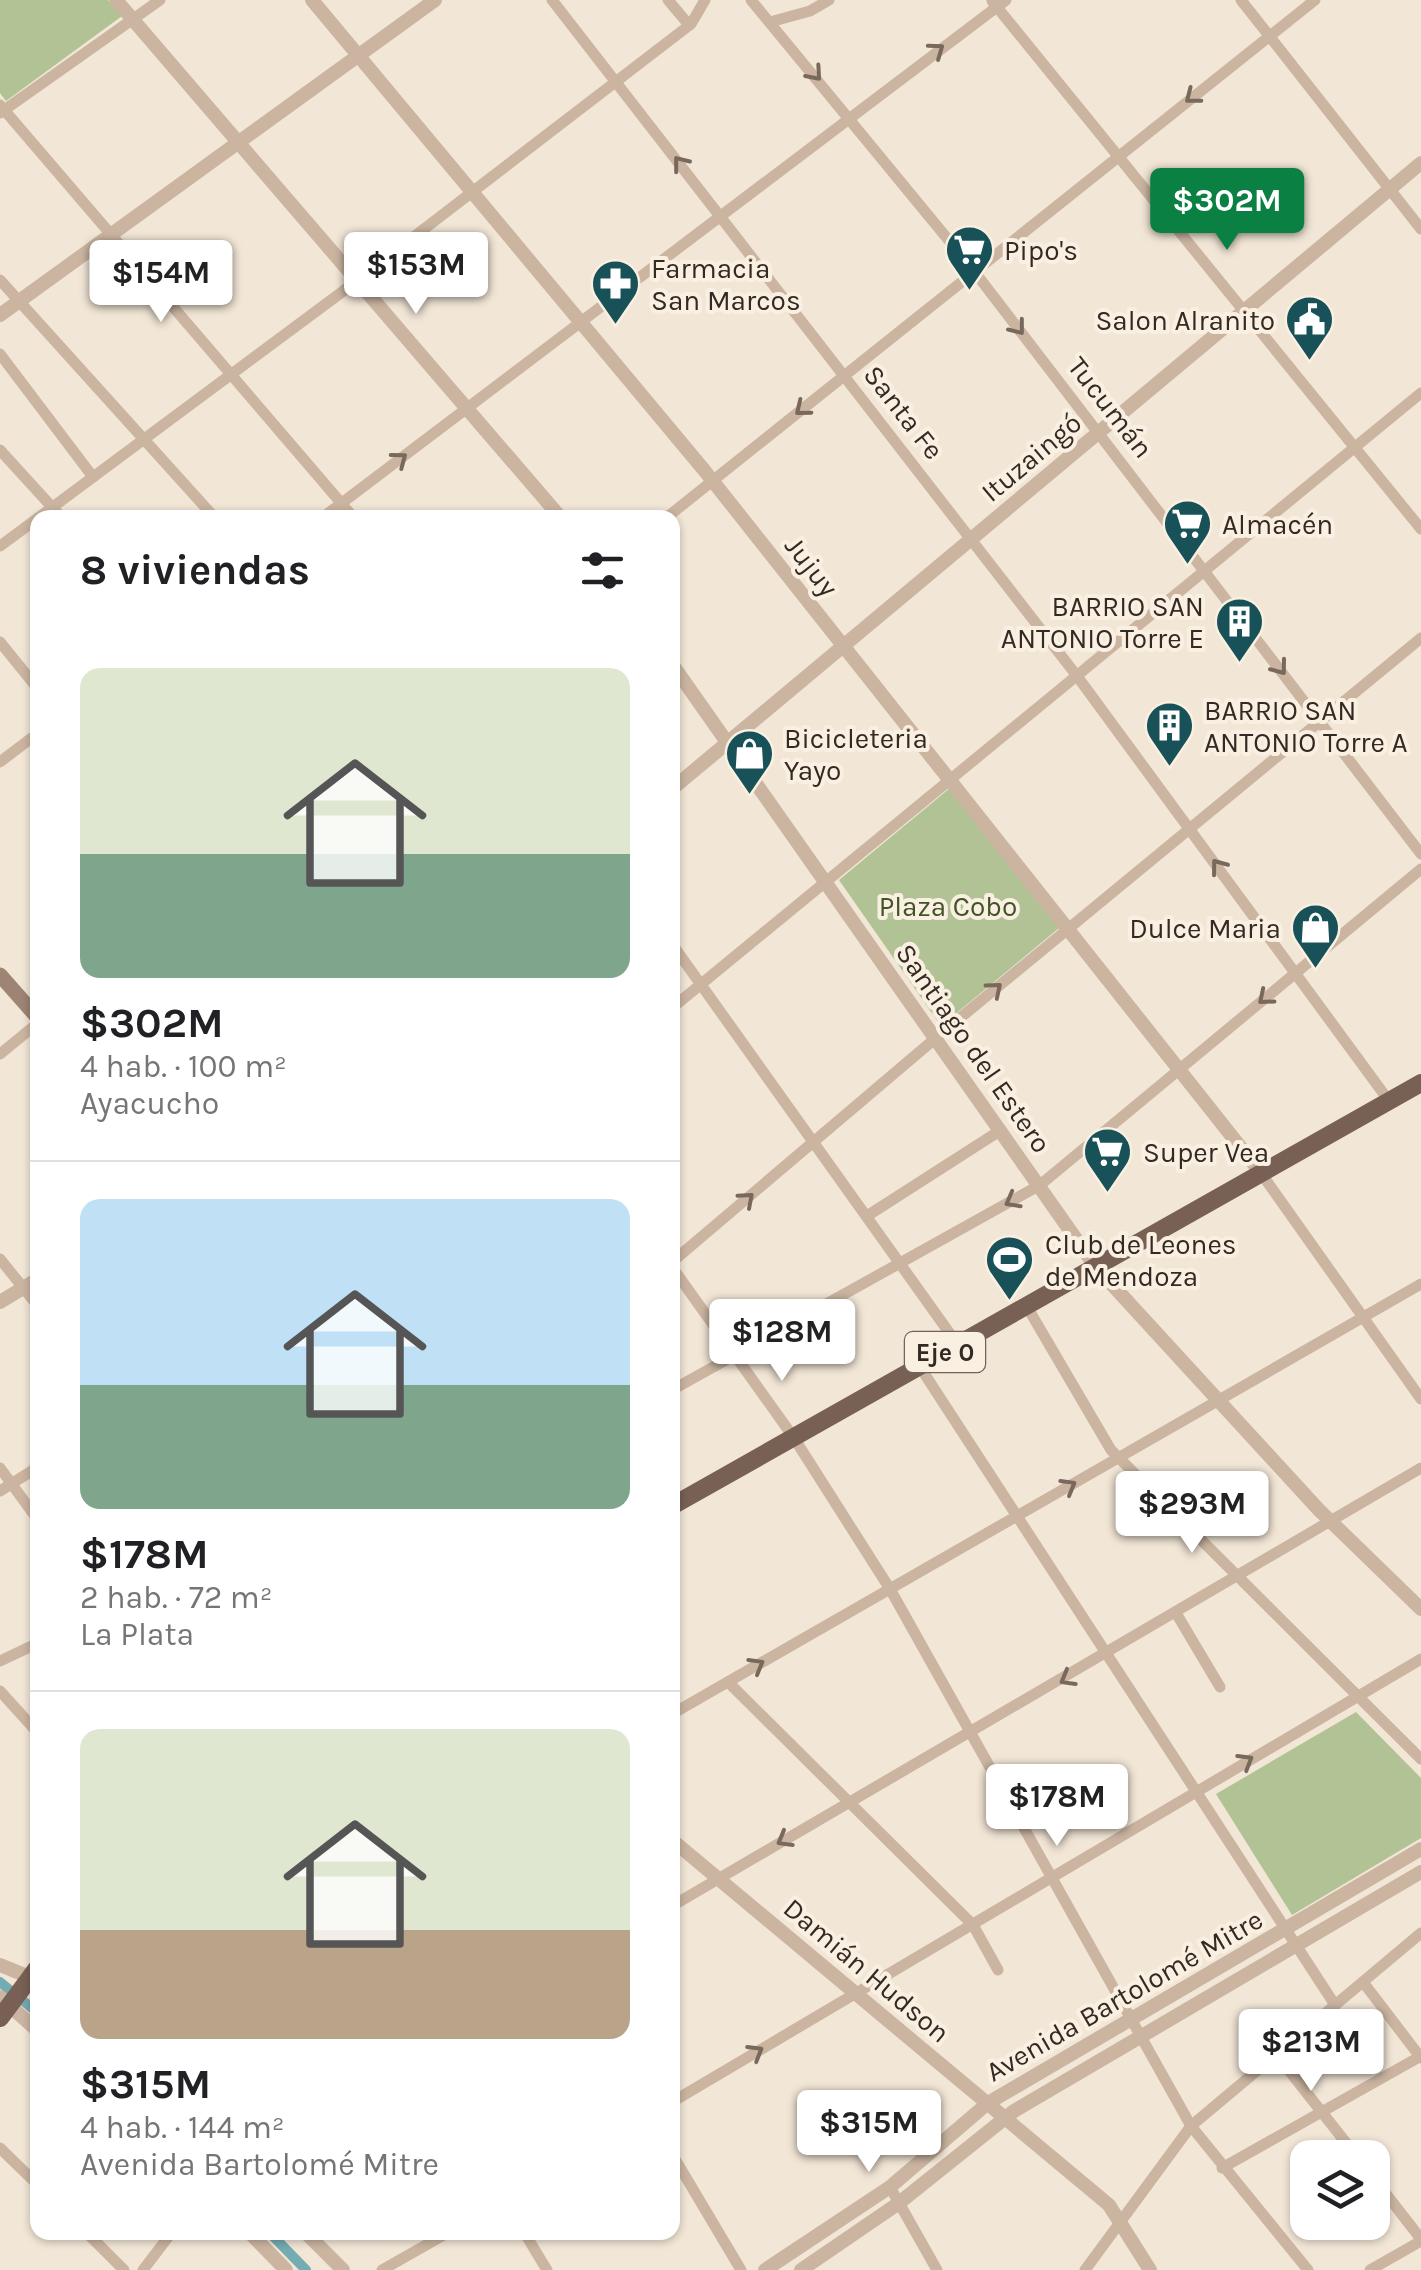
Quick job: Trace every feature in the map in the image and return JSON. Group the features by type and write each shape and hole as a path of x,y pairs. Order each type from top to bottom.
{"main road":[{"path":"0,975 30,1011"},
{"name":"Eje 0","path":"680,1502 1421,1084"},
{"path":"7,2004 30,1980"}],"street":[{"path":"116,0 237,146 554,510"},
{"path":"160,0 2,110 348,510"},
{"name":"Jujuy","path":"312,0 712,480 1262,1172"},
{"name":"Santa Fe","path":"552,0 1077,676 1389,1101"},
{"path":"668,0 689,25"},
{"path":"48,510 474,193 689,25 705,0"},
{"name":"Tucumán","path":"751,0 850,114 974,271 1421,854"},
{"path":"770,22 810,11 829,0"},
{"path":"1240,0 1421,229"},
{"path":"676,510 1316,0"},
{"path":"0,315 430,2"},
{"path":"333,510 998,2 1421,530"},
{"name":"Ituzaingó","path":"680,782 1421,163"},
{"path":"0,280 208,510"},
{"path":"0,354 93,477"},
{"path":"680,1001 1421,393"},
{"path":"0,450 56,510"},
{"path":"0,546 30,524"},
{"path":"680,1258 936,1037 1421,638"},
{"path":"0,642 30,679"},
{"name":"Santiago del Estero","path":"680,675 1095,1266 1330,1521 1421,1610"},
{"path":"0,762 30,739"},
{"path":"680,1386 1040,1186 1421,869"},
{"path":"680,955 958,1345"},
{"path":"0,1054 30,1028"},
{"path":"867,1216 1001,1130"},
{"path":"1262,1172 1421,1400"},
{"path":"0,1259 30,1295"},
{"path":"680,1276 794,1438 890,1589 1191,2126 1308,2270"},
{"path":"0,1302 30,1283"},
{"path":"680,1709 1421,1284"},
{"path":"1026,1305 1118,1458 1240,1574 1421,1758"},
{"path":"920,1366 1110,1653 1334,2004"},
{"path":"0,1468 6,1487 30,1512"},
{"path":"680,1901 969,1736 1421,1468"},
{"path":"6,1487 30,1472"},
{"path":"1176,1613 1220,1687"},
{"path":"0,1661 30,1647"},
{"path":"680,2097 1421,1658"},
{"path":"728,1682 973,1925 998,1970"},
{"path":"0,1691 30,1724"},
{"name":"Damián Hudson","path":"680,1847 1120,2218 1150,2270"},
{"name":"Avenida Bartolomé Mitre","path":"765,2270 890,2187 988,2103 1421,1849"},
{"name":"Avenida Bartolomé Mitre","path":"801,2270 899,2203 1004,2118 1421,1872"},
{"path":"1085,2270 1191,2126 1421,1933"},
{"path":"0,1965 30,1974"},
{"path":"1222,2168 1421,2057 1362,1982"},
{"path":"7,2004 30,2023"},
{"path":"1276,2054 1344,2140"},
{"path":"0,2148 30,2177"},
{"path":"680,2167 741,2270"},
{"path":"890,2187 937,2270"},
{"path":"1370,2270 1421,2240 1390,2200"},
{"path":"94,2240 124,2270"},
{"path":"143,2270 166,2240"},
{"path":"257,2240 286,2270"},
{"path":"314,2240 343,2270"},
{"path":"382,2270 435,2240"},
{"path":"529,2240 546,2270"}],"green space":[{"path":"0,0 108,0 122,16 6,101 0,93"},
{"name":"Plaza Cobo","path":"950,788 1059,928 941,1026 839,880"},
{"path":"1356,1712 1421,1778 1421,1838 1292,1915 1216,1794"}],"waterway":[{"path":"0,1982 30,2006"},
{"path":"277,2240 306,2270"}],"place":[{"name":"Pipo's","path":"969,292"},
{"name":"Farmacia San Marcos","path":"616,326"},
{"name":"Salon Alranito","path":"1310,362"},
{"name":"Almacén","path":"1187,566"},
{"name":"BARRIO SAN ANTONIO Torre E","path":"1239,664"},
{"name":"BARRIO SAN ANTONIO Torre A","path":"1169,768"},
{"name":"Bicicleteria Yayo","path":"749,796"},
{"name":"Dulce Maria","path":"1316,970"},
{"name":"Super Vea","path":"1108,1194"},
{"name":"Club de Leones de Mendoza","path":"1010,1302"}]}
